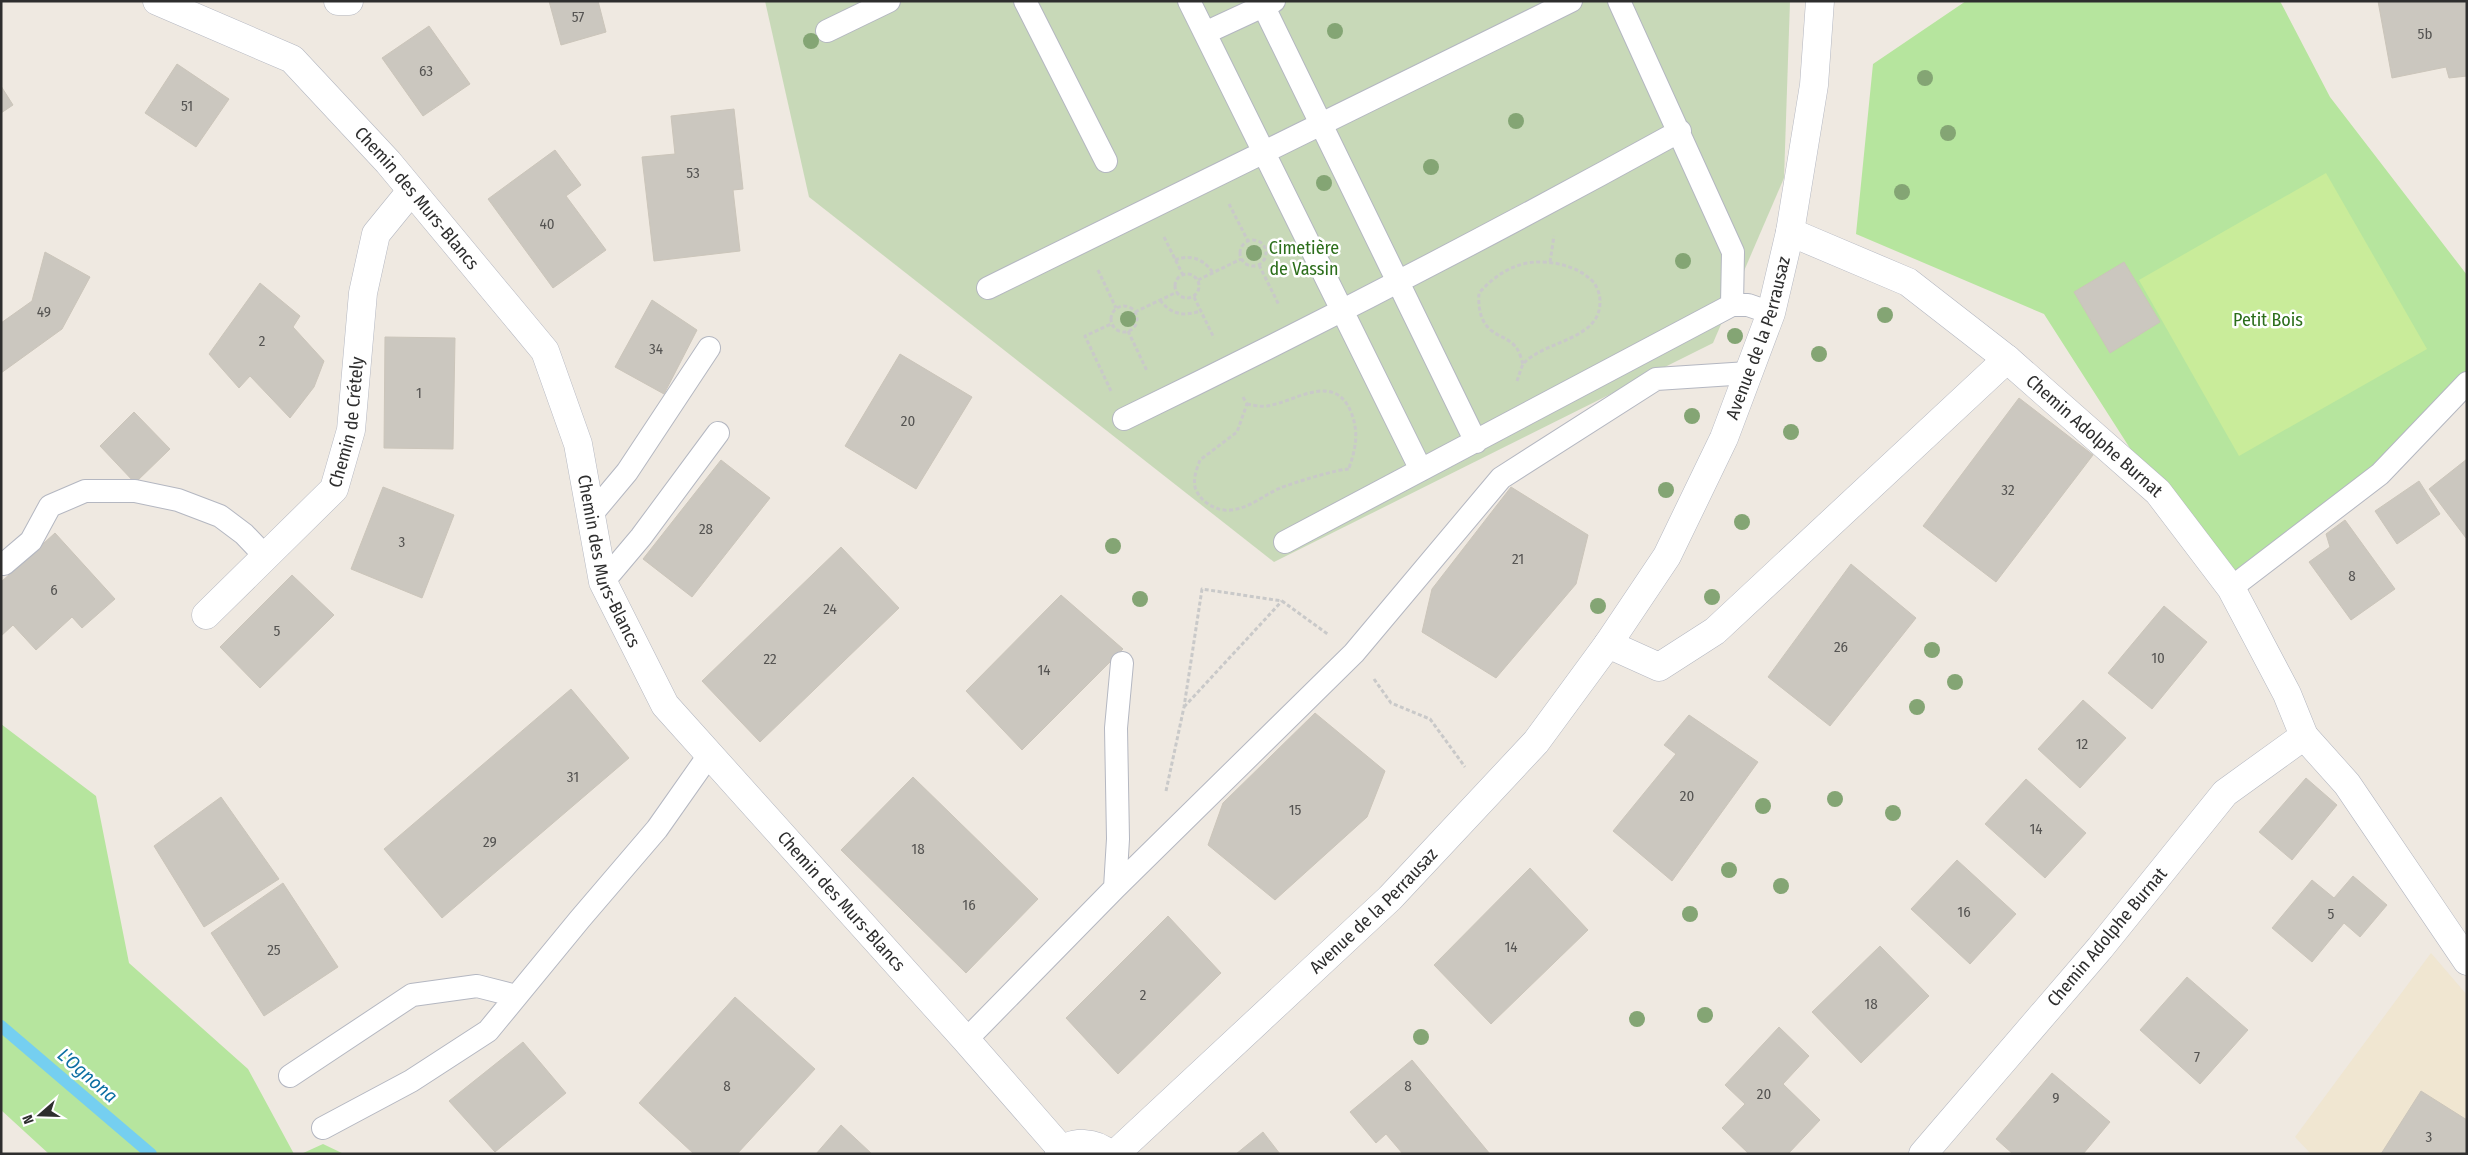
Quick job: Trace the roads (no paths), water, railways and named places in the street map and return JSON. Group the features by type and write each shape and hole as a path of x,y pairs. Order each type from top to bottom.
{"street":[{"name":"Chemin des Murs-Blancs","path":"158,1 292,59 388,162 546,351 578,444 604,582 665,705 966,1040 1061,1152"},
{"path":"338,1 349,1"},
{"name":"Avenue de la Perrausaz","path":"1116,1154 1390,898 1536,742 1608,644 1667,556 1724,438 1771,313 1790,232 1814,84 1820,1"},
{"name":"Chemin de Crétely","path":"206,615 334,489 352,430 363,292 376,234 411,191"},
{"name":"Chemin Adolphe Burnat","path":"1790,232 1908,282 2007,359 2158,492 2231,588 2287,694 2304,736 2347,784 2467,961"},
{"path":"1608,644 1659,667 1714,630 1870,477 2007,359"},
{"name":"Chemin Adolphe Burnat","path":"1924,1154 2100,948 2225,793 2304,736"},
{"path":"1061,1152 1083,1143 1094,1145 1109,1154"}],"lane":[{"path":"827,31 889,1"},
{"path":"1026,1 1106,161"},
{"path":"1189,1 1421,470"},
{"path":"988,288 1214,175 1571,1"},
{"path":"1619,1 1680,131 1733,252 1732,305"},
{"path":"1205,33 1266,3 1321,124 1476,442"},
{"path":"1124,419 1398,282 1550,203 1680,131"},
{"path":"1285,542 1732,305 1748,305 1771,313"},
{"path":"591,515 626,472 709,348"},
{"path":"966,1040 1115,888 1354,653 1501,478 1656,379 1748,373"},
{"path":"2231,588 2380,474 2467,383"},
{"path":"604,582 641,537 718,433"},
{"path":"4,564 31,541 50,506 85,491 135,492 178,500 220,516 244,534 266,557"},
{"path":"1115,888 1118,839 1116,728 1122,663"},
{"path":"323,1128 411,1081 488,1031 657,829 709,755"},
{"path":"290,1076 412,995 477,986 516,996"}],"waterway":[{"name":"L'Ognona","path":"1,1026 151,1154"}],"park label":[{"name":"Cimetière de Vassin","path":"1304,258"},
{"name":"Petit Bois","path":"2268,320"}]}
